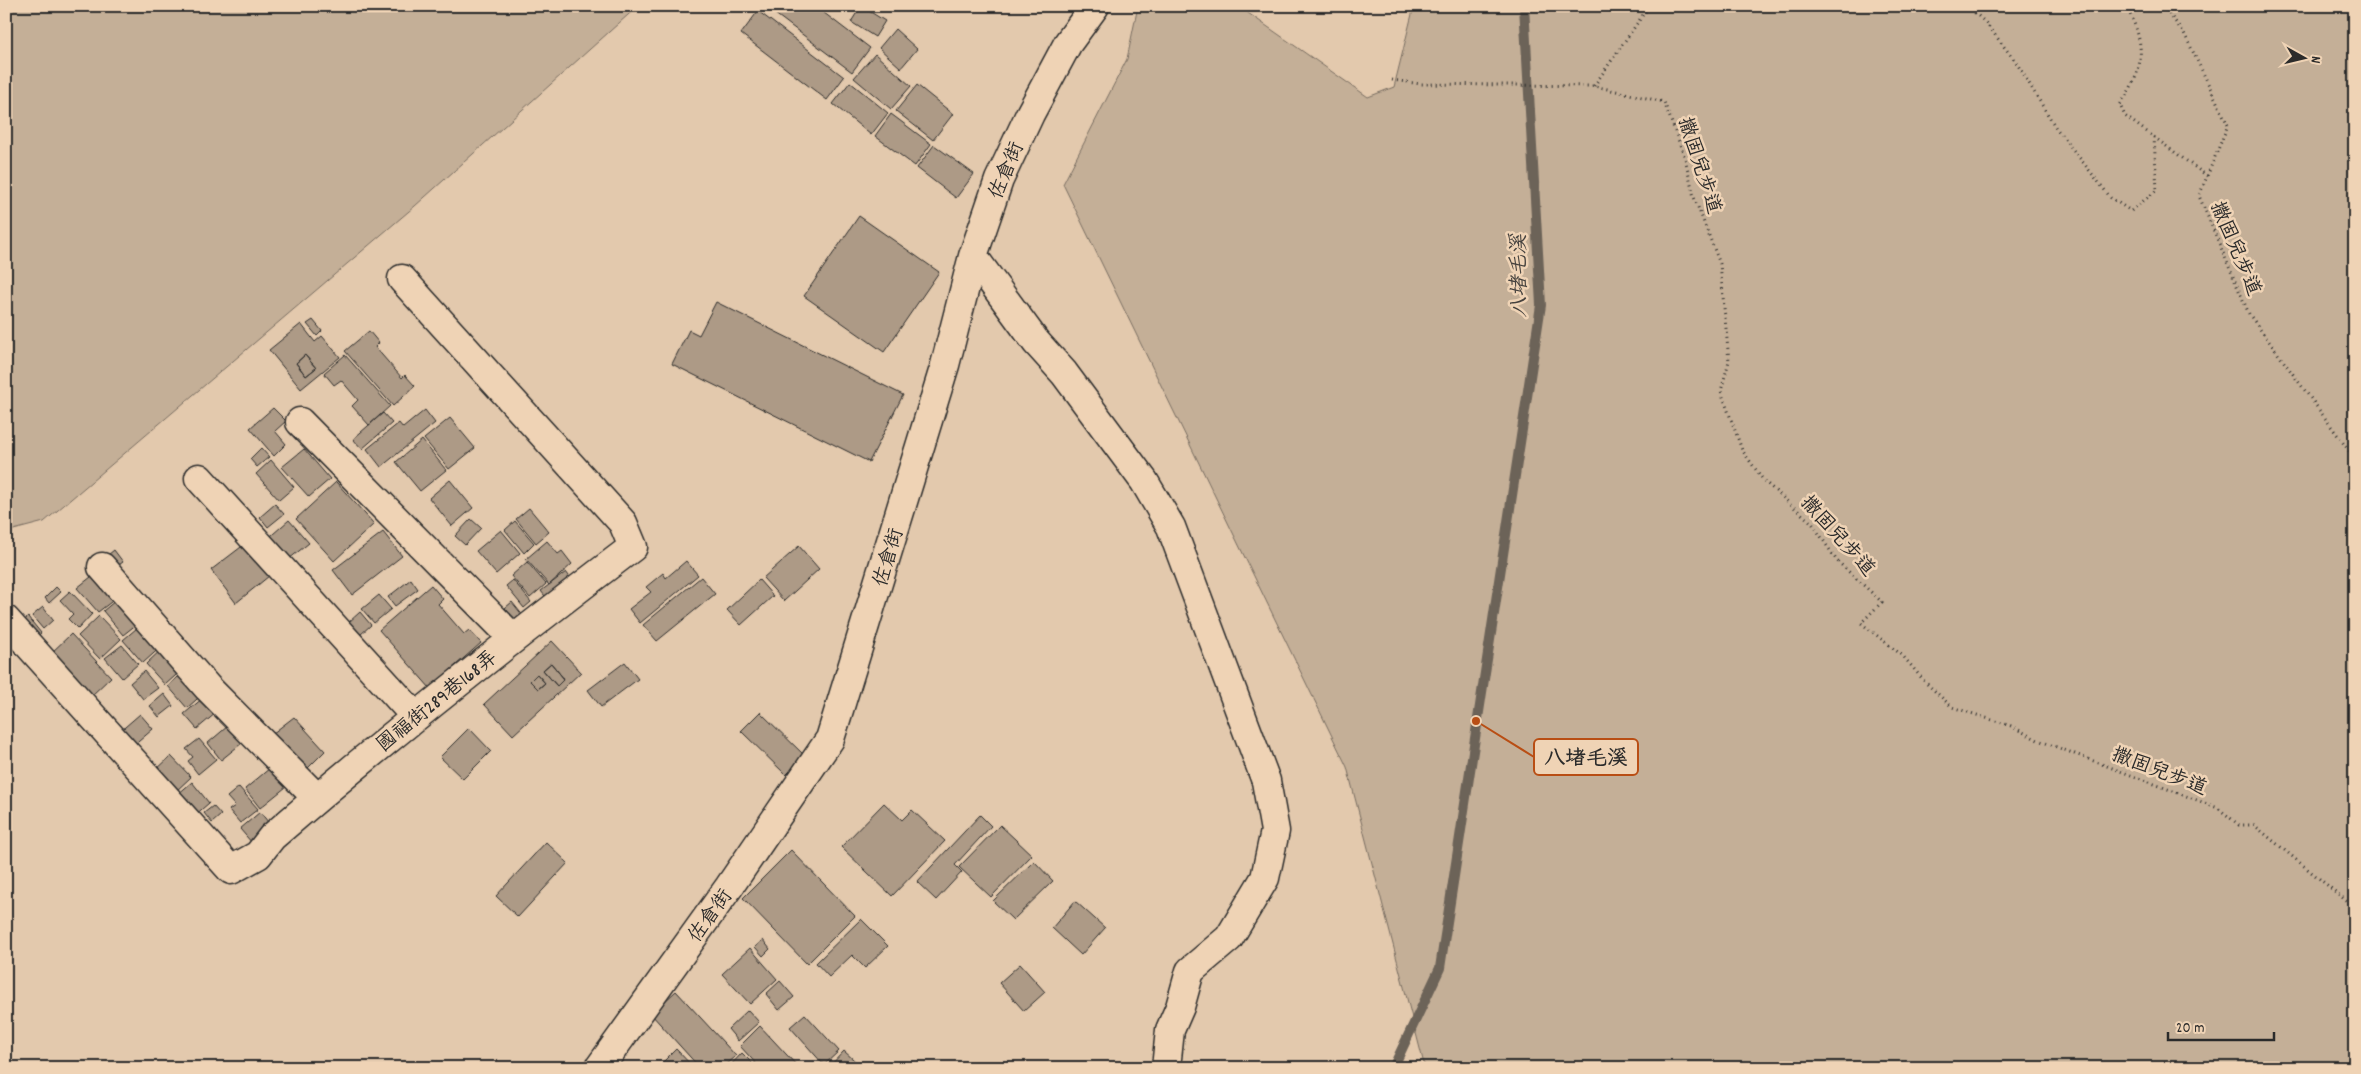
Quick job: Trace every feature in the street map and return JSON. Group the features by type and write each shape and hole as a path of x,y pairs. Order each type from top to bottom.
{"street":[{"name":"佐倉街","path":"599,1068 729,887 830,739 945,365 973,256 999,180 1030,114 1068,43 1095,6"},
{"path":"973,256 1036,342 1064,373 1144,481 1171,527 1266,781 1275,830 1265,878 1230,938 1190,971 1180,1007 1170,1030 1166,1068"},
{"name":"國福街289巷168弄","path":"6,620 231,870 258,855 272,837 415,716 513,638 633,547 623,523 402,279"},
{"path":"300,422 513,638"},
{"path":"199,478 415,716"},
{"path":"102,567 208,688 317,798"}],"path":[{"path":"1392,80 1421,84 1594,86 1649,6"},
{"path":"1967,6 1985,22 2011,56 2056,128 2111,198 2131,211 2157,190 2154,137"},
{"path":"2126,6 2137,26 2141,64 2134,85 2120,105 2125,116 2207,176"},
{"name":"撒固兒步道","path":"2162,6 2184,33 2228,125 2199,196 2248,314 2355,460"},
{"name":"撒固兒步道","path":"1594,86 1664,102 1685,158 1694,196 1720,264 1729,361 1721,391 1742,450 1764,481 1812,523 1837,561 1882,602 1861,622 1903,656 1925,682 1952,707 2011,726 2038,740 2218,808 2239,825 2254,825 2355,908"}],"shaded area":[{"path":"6,6 638,6 415,206 44,522 6,532"},
{"path":"1138,6 1238,6 1368,97 1394,87 1414,6 2355,6 2355,1068 1425,1068 1347,767 1063,184 1127,59"}],"building":[{"path":"773,6 815,6 870,48 852,72 770,10"},
{"path":"861,6 885,21 875,37 851,22"},
{"path":"758,11 844,77 827,100 741,34"},
{"path":"895,29 917,49 901,68 879,48"},
{"path":"875,54 911,86 891,109 854,78"},
{"path":"850,82 888,113 871,135 833,104"},
{"path":"917,85 953,114 933,140 896,111"},
{"path":"891,114 931,144 915,166 875,136"},
{"path":"934,145 974,174 956,198 917,168"},
{"path":"859,216 939,272 884,352 804,296"},
{"path":"716,302 903,395 869,462 672,364 689,330 699,335"},
{"path":"313,320 322,331 317,336 307,324"},
{"path":"301,324 315,342 322,336 340,357 301,389 269,350","holes":["305,355 316,368 306,376 296,363"]},
{"path":"369,331 379,343 375,347 402,378 405,375 415,386 393,406 345,351"},
{"path":"305,355 316,368 306,376 296,363"},
{"path":"345,355 390,406 369,425 352,406 358,400 341,380 334,385 324,373"},
{"path":"273,408 286,421 275,431 286,444 274,456 250,428"},
{"path":"425,410 435,423 381,467 367,449 399,423 403,428"},
{"path":"383,413 392,423 362,449 353,439"},
{"path":"450,418 475,448 449,469 424,439"},
{"path":"422,440 446,470 420,491 396,462"},
{"path":"261,448 269,457 257,467 250,459"},
{"path":"304,449 330,479 309,497 282,467"},
{"path":"271,460 294,487 279,500 256,474"},
{"path":"450,480 473,508 452,526 429,498"},
{"path":"336,482 374,524 334,561 296,519"},
{"path":"275,504 284,514 268,527 260,517"},
{"path":"529,508 549,532 536,543 516,519"},
{"path":"471,519 481,528 465,545 455,536"},
{"path":"289,520 309,543 284,563 265,541"},
{"path":"515,521 534,543 524,553 505,530"},
{"path":"501,530 520,553 496,574 476,551"},
{"path":"383,532 402,556 352,595 333,570"},
{"path":"547,541 558,554 562,551 572,564 549,585 526,559"},
{"path":"245,544 269,576 236,603 211,570"},
{"path":"799,546 819,569 784,601 763,578"},
{"path":"114,550 123,562 112,570 103,559"},
{"path":"686,561 698,575 640,623 629,609 651,592 646,587 663,573 666,578"},
{"path":"527,562 546,584 530,598 511,576"},
{"path":"566,572 572,580 548,600 541,591"},
{"path":"96,573 120,595 98,612 77,588"},
{"path":"701,577 715,594 657,641 643,625"},
{"path":"411,579 418,589 395,606 388,597"},
{"path":"513,580 531,602 524,608 506,586"},
{"path":"759,580 773,596 741,625 727,610"},
{"path":"431,585 443,599 438,604 464,634 469,630 481,643 430,688 379,630"},
{"path":"56,587 61,592 49,603 45,598"},
{"path":"70,591 92,614 78,629 68,619 73,614 60,600"},
{"path":"379,595 391,609 374,623 362,609"},
{"path":"121,596 142,620 123,635 103,611"},
{"path":"512,602 528,622 521,627 505,608"},
{"path":"43,607 53,620 43,629 32,616"},
{"path":"360,612 371,625 360,635 349,622"},
{"path":"99,616 121,639 100,659 78,636"},
{"path":"28,617 41,633 31,642 18,626"},
{"path":"144,622 164,644 143,663 123,640"},
{"path":"71,634 111,677 90,697 50,654"},
{"path":"552,641 581,672 513,735 484,704","holes":["551,663 564,679 557,686 543,670","537,674 545,683 538,689 530,681"]},
{"path":"122,645 138,664 122,678 105,658"},
{"path":"166,645 185,667 165,685 146,664"},
{"path":"625,662 638,679 601,707 588,690"},
{"path":"551,663 564,679 557,686 543,670"},
{"path":"187,669 206,691 187,708 168,686"},
{"path":"144,671 158,688 143,699 130,683"},
{"path":"537,674 545,683 538,689 530,681"},
{"path":"164,694 173,706 159,717 150,706"},
{"path":"203,698 216,713 197,729 184,714"},
{"path":"760,712 805,756 786,775 741,731"},
{"path":"140,714 153,729 131,748 118,733"},
{"path":"294,717 325,751 302,774 268,737"},
{"path":"228,726 242,743 221,760 208,743"},
{"path":"469,728 491,751 463,779 440,757"},
{"path":"199,739 216,759 198,774 188,761 193,757 186,749"},
{"path":"171,756 191,777 175,792 155,771"},
{"path":"270,768 286,787 260,808 245,789"},
{"path":"192,782 209,803 194,816 177,795"},
{"path":"239,787 258,809 240,823 229,810 235,806 227,797"},
{"path":"884,803 902,820 912,810 945,841 892,896 841,847"},
{"path":"213,806 221,815 212,823 204,813"},
{"path":"260,812 282,839 252,843 240,829"},
{"path":"980,815 991,826 955,865 962,872 936,900 917,882"},
{"path":"1000,825 1032,855 991,897 959,867"},
{"path":"546,842 568,863 518,917 496,896"},
{"path":"791,850 855,916 807,964 743,898"},
{"path":"1034,861 1053,881 1013,920 993,901"},
{"path":"1075,901 1105,928 1081,955 1052,928"},
{"path":"861,919 888,946 865,968 852,955 829,977 816,963"},
{"path":"763,940 770,949 763,956 755,947"},
{"path":"750,948 777,979 750,1004 722,974"},
{"path":"1020,964 1045,992 1024,1011 999,983"},
{"path":"780,981 794,997 779,1010 766,994"},
{"path":"676,991 736,1056 723,1068 700,1068 651,1014"},
{"path":"748,1010 759,1022 738,1041 728,1029"},
{"path":"805,1014 839,1051 824,1065 790,1027"},
{"path":"760,1026 799,1068 760,1068 740,1046"},
{"path":"676,1049 694,1068 667,1068 662,1063"},
{"path":"844,1051 863,1068 828,1068"},
{"path":"742,1053 757,1068 728,1068"}],"waterway":[{"name":"八堵毛溪","path":"1393,1068 1440,968 1541,305 1524,6"}],"place":[{"name":"八堵毛溪","path":"1476,721"}]}
